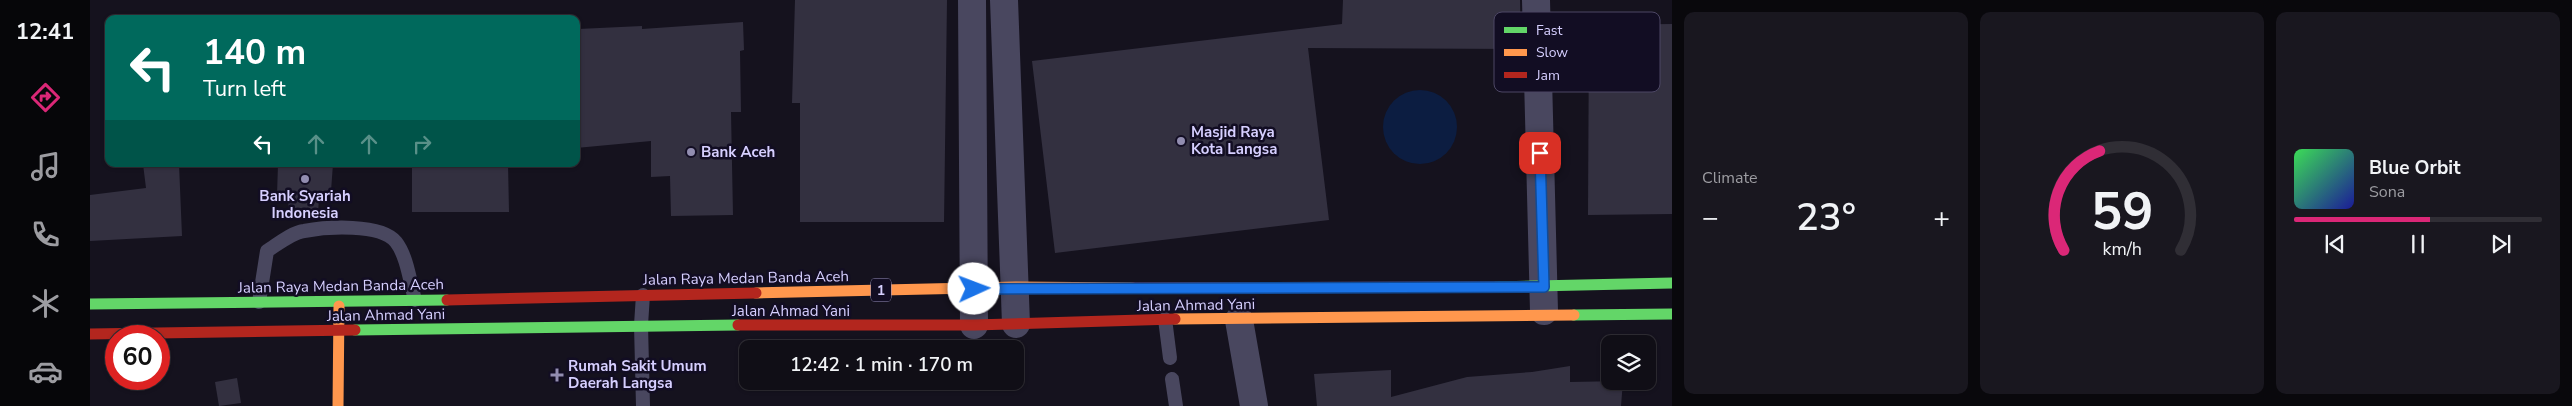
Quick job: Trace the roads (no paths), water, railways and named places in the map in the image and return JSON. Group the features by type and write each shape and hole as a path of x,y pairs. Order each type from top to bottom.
{"main road":[{"name":"Jalan Raya Medan Banda Aceh","path":"90,304 339,302 1016,287 1258,289 1544,287 1672,282"},
{"path":"338,406 339,302"},
{"name":"Jalan Ahmad Yani","path":"90,334 641,325 974,326 1165,319 1239,320 1672,314"}],"street":[{"path":"972,0 974,326"},
{"path":"1004,0 1016,324"},
{"path":"1539,92 1544,316"},
{"path":"1239,320 1254,406"}],"lane":[{"path":"259,302 266,250 302,231 358,228 385,232 396,242 401,252 415,300"},
{"path":"643,295 641,325 643,406"},
{"path":"1165,319 1170,358"},
{"path":"1172,379 1176,406"}],"water":[{"path":"1413,90 1427,90 1441,96 1451,106 1457,120 1457,134 1451,148 1441,158 1427,164 1413,164 1399,158 1389,148 1383,134 1383,120 1389,106 1399,96"}],"place":[{"name":"Masjid Raya Kota Langsa","path":"1181,141"},
{"name":"Bank Aceh","path":"691,152"},
{"name":"Bank Syariah Indonesia","path":"305,179"},
{"name":"Rumah Sakit Umum Daerah Langsa","path":"557,375"}]}
